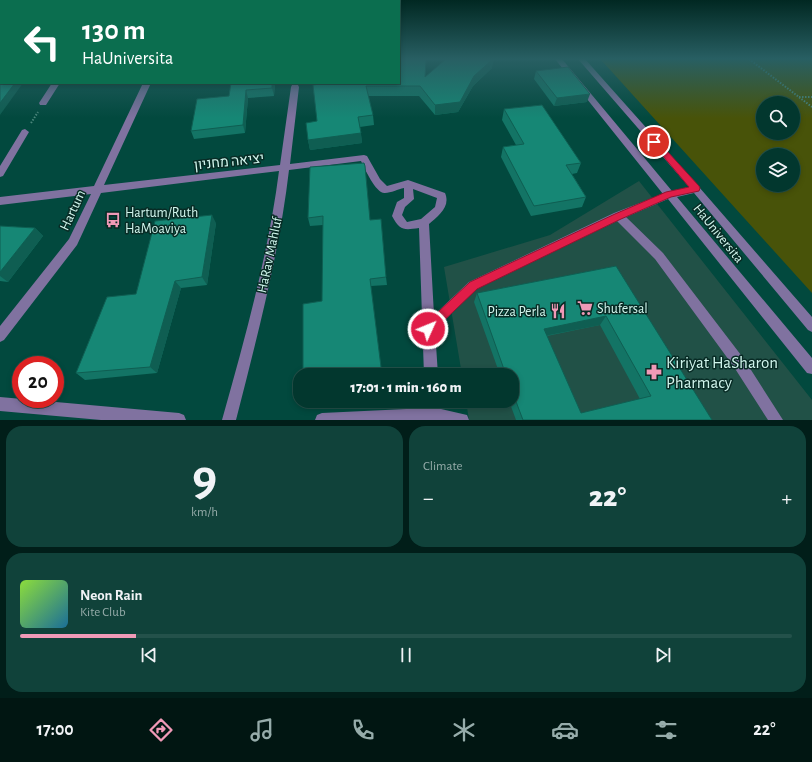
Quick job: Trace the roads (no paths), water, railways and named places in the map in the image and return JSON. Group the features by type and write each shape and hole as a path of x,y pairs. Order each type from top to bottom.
{"street":[{"name":"HaUniversita","path":"574,79 812,368"},
{"name":"HaUniversita","path":"598,79 696,188 812,326"},
{"path":"43,103 55,84"},
{"name":"Hartum","path":"0,336 73,242 147,84"},
{"name":"HaRav Mahluf","path":"229,420 256,318 279,210 283,169 295,87"},
{"path":"0,174 26,132"},
{"name":"יציאה מחניון","path":"0,201 283,169 364,158 376,180 385,190 408,183"},
{"path":"408,183 442,196 440,209 424,223 405,226 397,216 401,205 409,199 408,183"},
{"path":"428,329 473,285 618,216 669,195 696,188"},
{"path":"618,216 659,256 739,364 776,420"},
{"path":"424,223 431,368"},
{"path":"0,404 179,420"},
{"path":"322,420 434,412 462,420"}],"place":[{"name":"Hartum/Ruth HaMoaviya","path":"113,220"},
{"name":"Shufersal","path":"585,308"},
{"name":"Pizza Perla","path":"558,311"},
{"name":"Kiriyat HaSharon Pharmacy","path":"654,372"}]}
